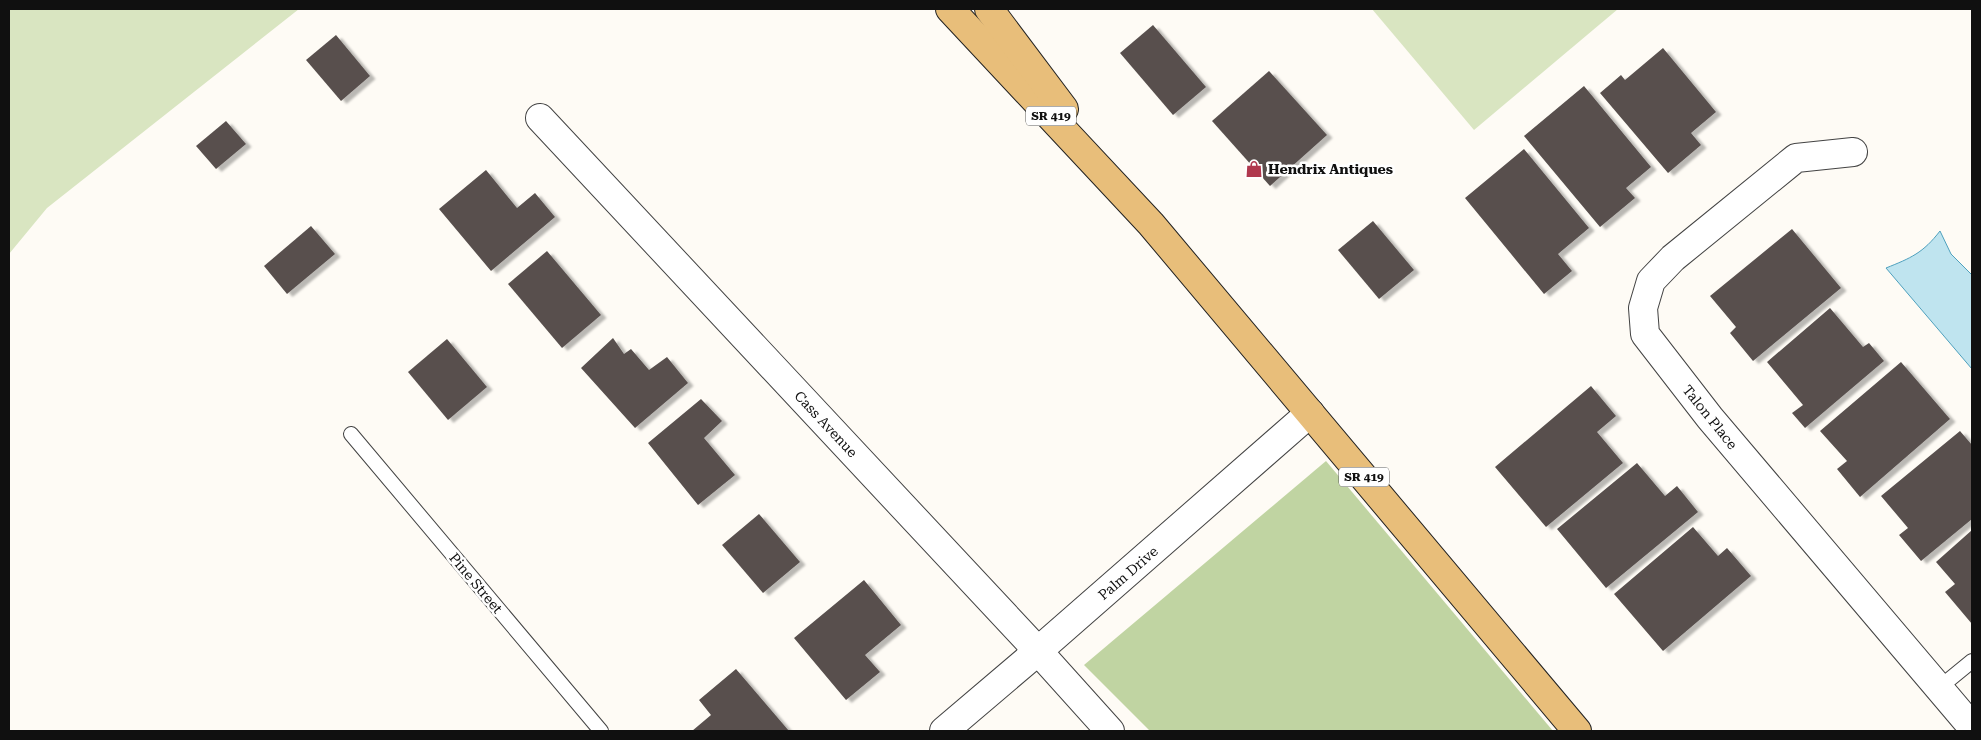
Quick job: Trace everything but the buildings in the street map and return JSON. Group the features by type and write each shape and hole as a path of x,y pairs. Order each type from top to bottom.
{"main road":[{"name":"SR 419","path":"950,9 1151,224 1577,731"},
{"name":"SR 419","path":"989,9 1151,224"}],"street":[{"name":"Cass Avenue","path":"540,118 1038,651 1110,731"},
{"name":"Talon Place","path":"1853,152 1796,158 1673,258 1651,281 1643,308 1645,334 1710,418 1972,728"},
{"name":"Palm Drive","path":"944,731 1310,413"}],"lane":[{"name":"Pine Street","path":"351,434 602,731"},
{"path":"1939,688 1972,661"}],"green space":[{"path":"9,9 299,9 47,208 9,254"},
{"path":"1372,9 1618,9 1474,130"},
{"path":"1326,461 1553,731 1150,731 1084,665"}],"water":[{"path":"1940,231 1951,254 1972,275 1972,369 1886,268 1916,254 1928,245"}],"place":[{"name":"Hendrix Antiques","path":"1254,169"}]}
